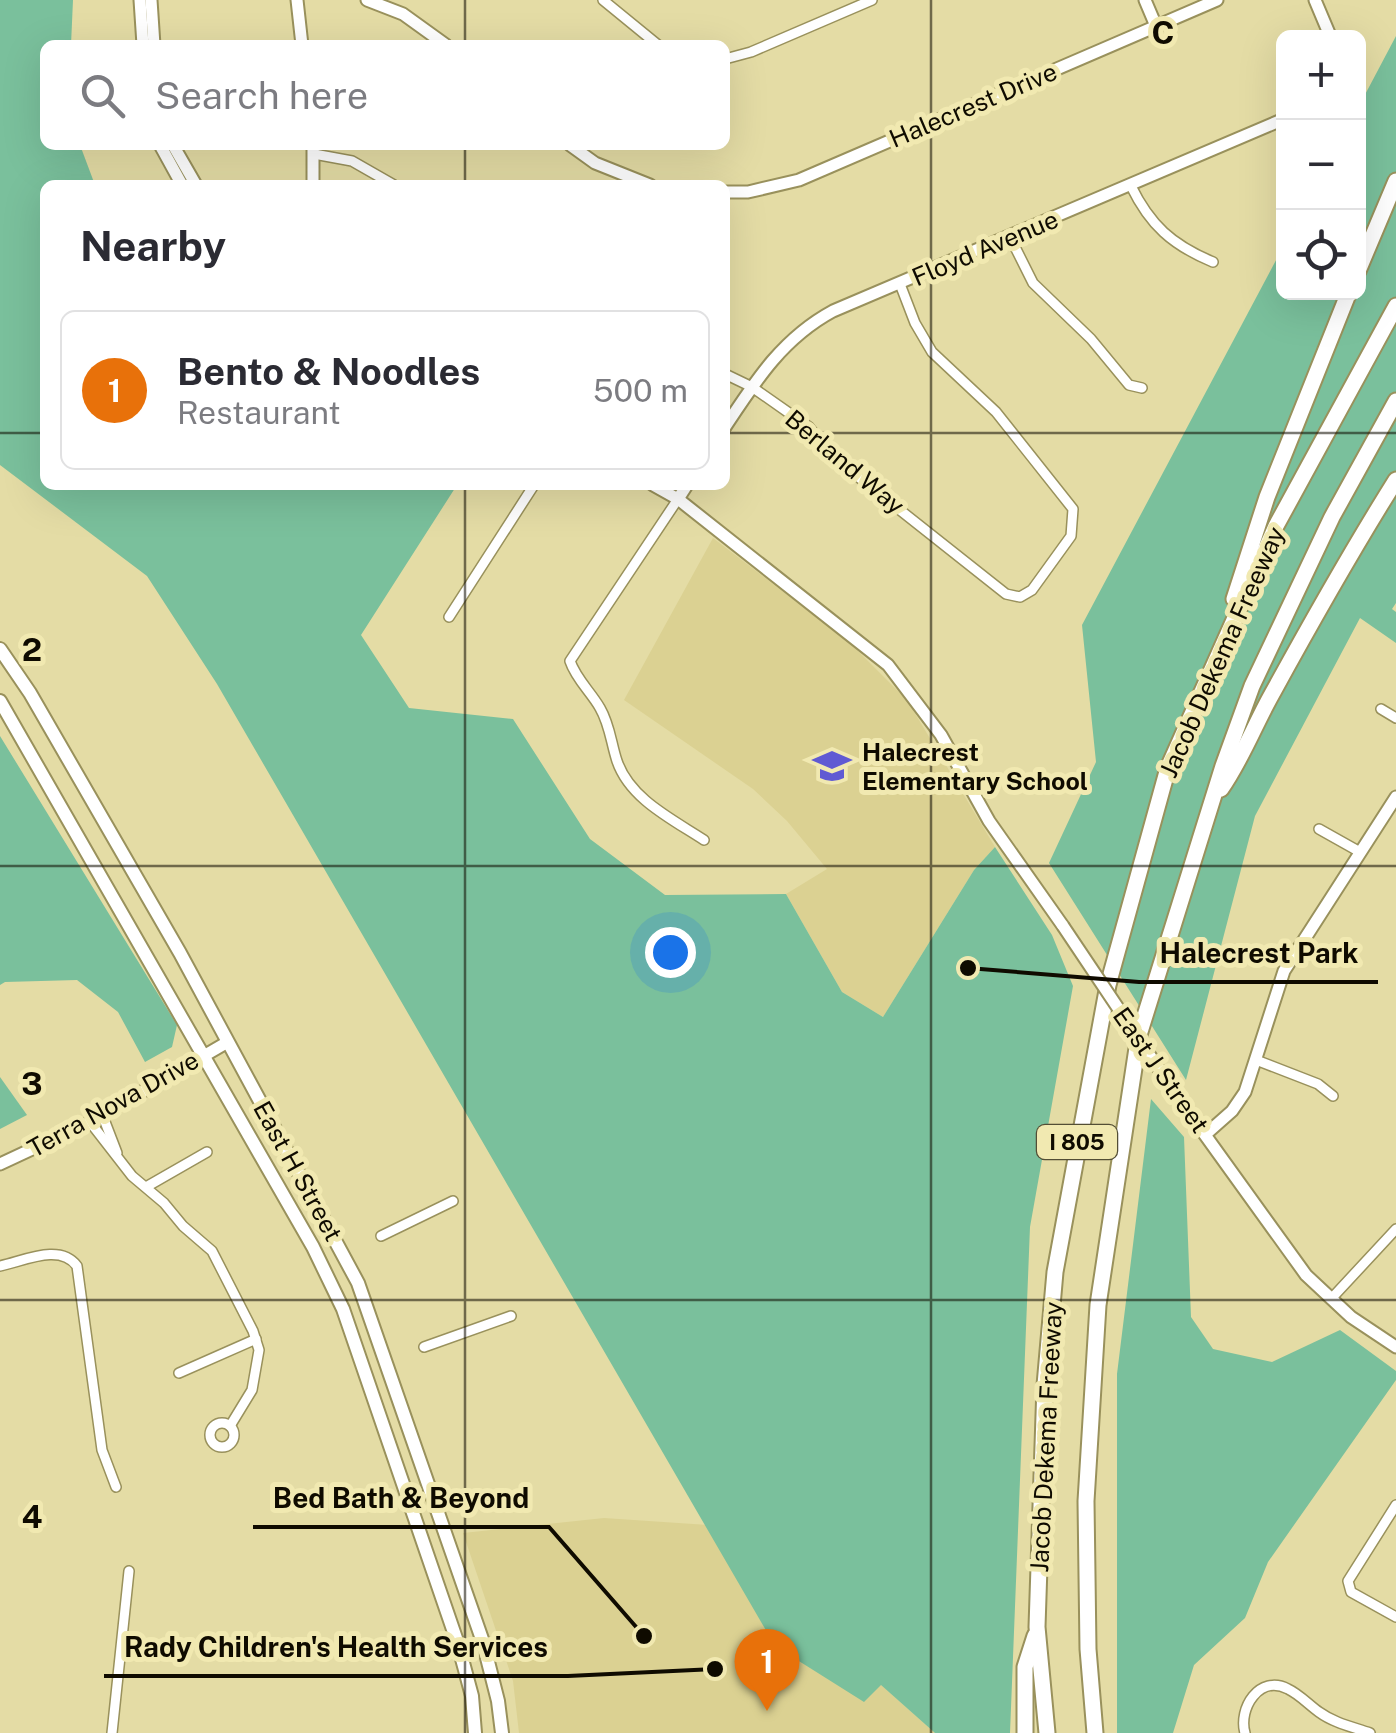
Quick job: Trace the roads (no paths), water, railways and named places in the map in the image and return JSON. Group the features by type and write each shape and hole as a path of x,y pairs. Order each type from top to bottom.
{"highway":[{"path":"1366,252 1396,181"},
{"path":"1210,674 1267,497 1347,300"},
{"name":"Jacob Dekema Freeway","path":"1047,1733 1038,1627 1048,1348 1055,1272 1108,985 1168,768 1276,526 1396,306"},
{"name":"Jacob Dekema Freeway","path":"1094,1733 1088,1649 1086,1501 1098,1305 1139,1034 1252,686 1332,517 1396,400"},
{"path":"1212,801 1241,760 1268,700 1352,549 1396,480"},
{"path":"1025,1733 1024,1667 1038,1627"}],"main road":[{"name":"East H Street","path":"0,649 30,692 180,953 358,1283 483,1642 502,1733"},
{"name":"East H Street","path":"0,701 313,1247 343,1310 458,1644 472,1696 475,1733"}],"street":[{"path":"140,0 143,40"},
{"path":"151,0 154,40"},
{"path":"298,0 302,40"},
{"path":"367,0 403,14 439,40"},
{"path":"603,0 651,40"},
{"path":"1145,0 1156,26"},
{"name":"Halecrest Drive","path":"730,192 748,192 800,180 1217,0"},
{"path":"1315,0 1327,30"},
{"path":"730,58 867,1"},
{"name":"Floyd Avenue","path":"730,420 782,346 807,325 1282,120"},
{"path":"163,150 179,180"},
{"path":"176,150 193,180"},
{"path":"312,180 314,150 352,161 385,180"},
{"path":"577,150 594,163 637,180"},
{"path":"1131,186 1156,226 1188,252 1213,262"},
{"path":"1010,237 1033,283 1091,339 1129,385 1142,388"},
{"name":"Berland Way","path":"730,376 810,427 833,456 1006,594 1020,597 1032,590 1071,536 1073,510 996,412 932,352 915,323 900,284"},
{"path":"449,617 531,490"},
{"name":"East J Street","path":"663,490 678,498 888,665 941,735 989,821 1295,1263 1330,1299 1396,1347"},
{"path":"683,490 570,661 601,710 628,784 704,840"},
{"path":"1380,708 1396,718"},
{"path":"1206,1134 1239,1102 1284,971 1396,797"},
{"path":"1318,828 1360,852"},
{"path":"226,1043 242,1033"},
{"name":"Terra Nova Drive","path":"0,1164 90,1122 226,1043"},
{"path":"1256,1060 1318,1084 1333,1096"},
{"path":"102,1114 121,1165"},
{"path":"90,1122 121,1165 212,1251 256,1339 259,1350 252,1390 230,1426"},
{"path":"146,1187 207,1152"},
{"path":"381,1236 453,1201"},
{"path":"1330,1299 1396,1229"},
{"path":"0,1266 56,1254 67,1256 77,1266 102,1450 116,1487"},
{"path":"424,1347 510,1316"},
{"path":"179,1373 256,1339"},
{"path":"1396,1505 1348,1582 1351,1592 1396,1618"},
{"path":"112,1733 129,1570"},
{"path":"1245,1733 1243,1719 1248,1701 1263,1689 1275,1686 1287,1688 1323,1715 1370,1733"}],"place":[{"name":"Halecrest Elementary School","path":"832,766"},
{"name":"Halecrest Park","path":"968,968"},
{"name":"Bed Bath & Beyond","path":"644,1636"},
{"name":"Rady Children's Health Services","path":"715,1669"},
{"name":"Bento & Noodles","path":"767,1711"}]}
